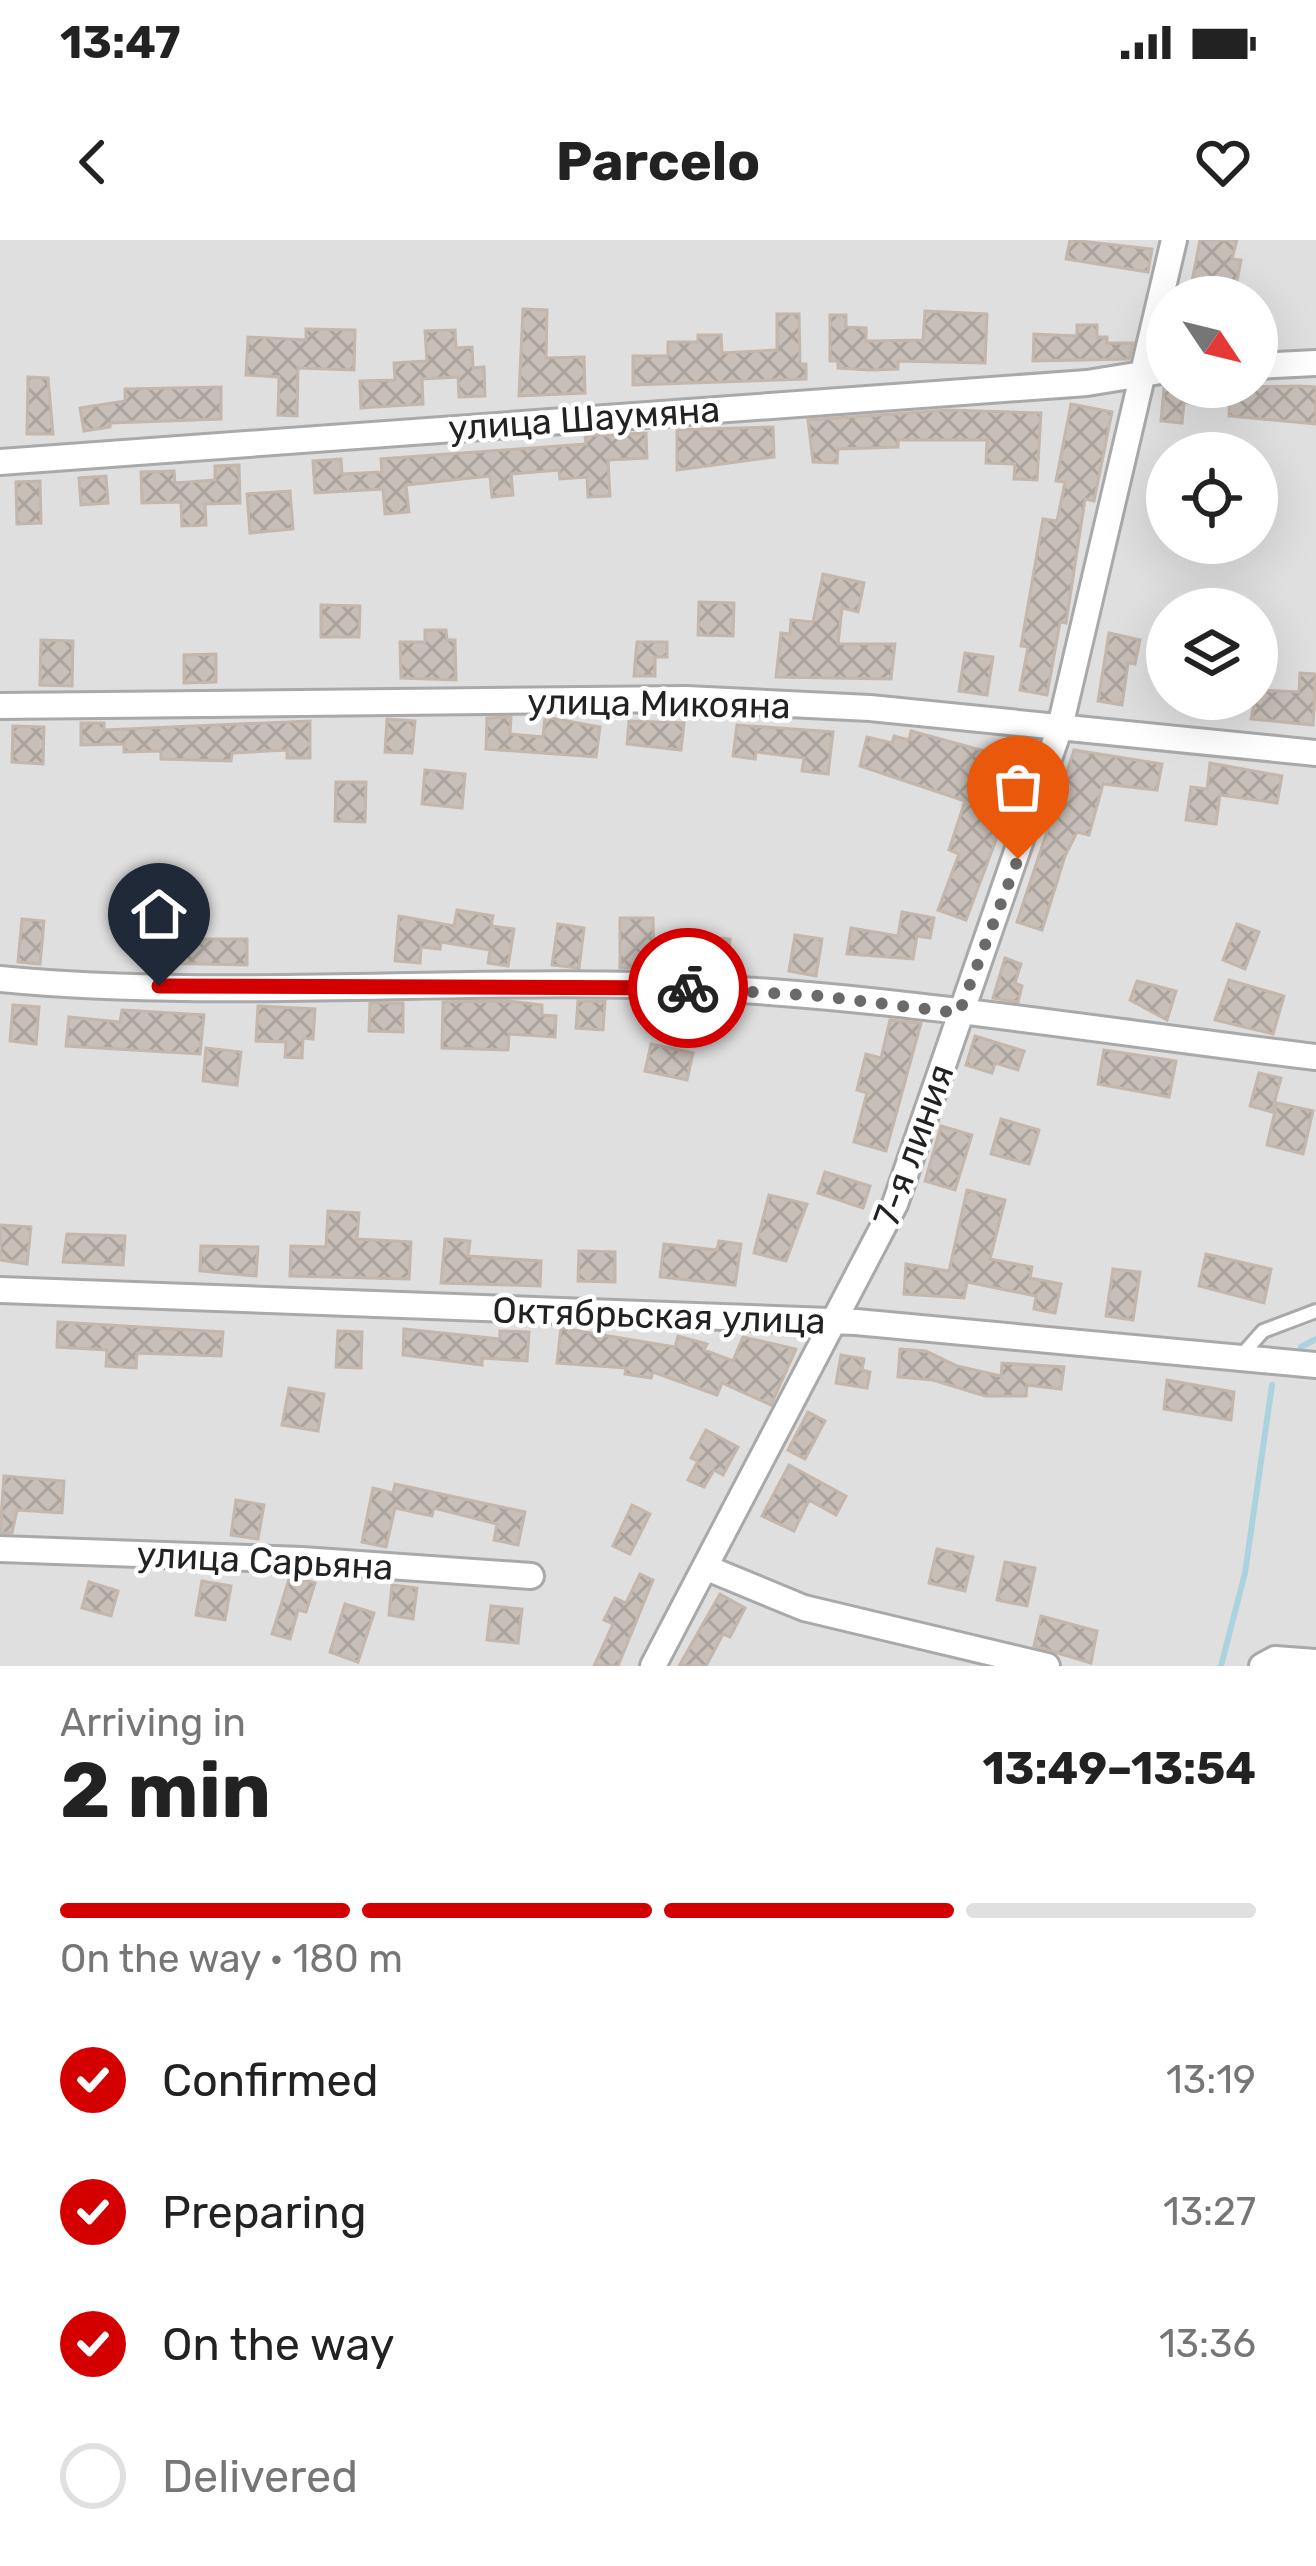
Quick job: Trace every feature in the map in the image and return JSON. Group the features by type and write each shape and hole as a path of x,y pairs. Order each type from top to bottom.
{"street":[{"name":"7-я линия","path":"1169,276 1174,240"},
{"path":"1278,365 1316,363"},
{"name":"улица Шаумяна","path":"0,462 1087,383 1146,373"},
{"name":"7-я линия","path":"653,1666 895,1204 1060,728 1147,408"},
{"name":"улица Микояна","path":"0,706 686,698 870,708 1316,753"},
{"path":"0,979 116,986 639,986 820,996 1316,1057"},
{"name":"Октябрьская улица","path":"0,1290 837,1321 1316,1365"},
{"name":"улица Сарьяна","path":"0,1549 302,1560 531,1576"},
{"path":"707,1568 805,1608 1047,1666"},
{"path":"1262,1666 1274,1659 1316,1662"}],"lane":[{"path":"1239,1358 1263,1331 1316,1311"}],"shaded area":[{"path":"0,240 1316,240 1316,1666 0,1666"}],"building":[{"path":"1070,240 1152,249 1148,272 1066,259"},
{"path":"1200,240 1237,240 1232,259 1241,260 1238,276 1193,276"},
{"path":"523,309 547,310 546,358 584,357 585,393 519,396"},
{"path":"925,311 987,314 985,363 898,361 898,369 871,370 838,368 838,361 830,361 830,315 846,315 846,327 866,328 866,341 923,340"},
{"path":"777,314 799,314 800,364 806,364 806,379 633,385 633,356 668,356 668,342 698,342 698,335 721,335 722,353 777,350"},
{"path":"1077,325 1097,325 1097,337 1107,337 1107,343 1133,343 1129,359 1033,361 1034,334 1077,336"},
{"path":"306,329 355,330 354,370 298,368 297,416 278,415 279,377 246,375 248,337 306,340"},
{"path":"455,330 456,348 472,347 473,368 484,367 485,396 459,397 458,377 422,379 423,404 361,408 360,381 395,380 394,363 427,361 425,331"},
{"path":"28,377 48,378 53,434 27,434"},
{"path":"1278,386 1316,387 1316,424 1229,416 1229,408 1278,408"},
{"path":"221,387 221,419 110,423 110,427 84,431 80,408 125,401 125,389"},
{"path":"1071,404 1112,412 1094,501 1085,499 1066,623 1060,622 1047,695 1020,690 1028,647 1021,646 1043,519 1057,521 1065,482 1056,481"},
{"path":"1162,408 1183,408 1182,423 1161,421"},
{"path":"949,410 1041,413 1037,480 1014,479 1015,464 986,463 987,440 898,440 898,447 838,449 837,463 813,462 808,420"},
{"path":"773,427 774,457 677,470 677,430"},
{"path":"646,433 647,458 608,460 610,496 588,497 587,477 560,479 559,470 511,474 513,495 492,497 490,476 406,485 409,512 385,514 383,489 315,493 313,461 341,459 342,474 382,472 381,459 586,444 585,436"},
{"path":"239,465 240,503 205,504 206,525 182,526 181,502 142,503 141,472 174,471 175,483 215,480 215,466"},
{"path":"106,476 108,503 81,505 79,478"},
{"path":"40,481 41,523 17,524 16,482"},
{"path":"290,491 293,529 250,533 247,494"},
{"path":"823,574 864,583 858,612 842,608 838,644 895,644 891,679 776,677 781,633 790,634 791,620 813,622"},
{"path":"699,602 734,603 733,636 698,635"},
{"path":"321,605 360,606 359,637 321,637"},
{"path":"425,630 446,630 447,640 455,640 456,680 401,678 400,642 425,642"},
{"path":"1109,633 1140,640 1135,664 1128,663 1122,705 1098,701"},
{"path":"41,640 73,641 72,686 40,685"},
{"path":"637,642 667,642 667,657 655,657 655,676 634,676"},
{"path":"965,653 993,657 987,695 959,691"},
{"path":"216,654 216,682 184,683 184,655"},
{"path":"1300,673 1316,674 1313,725 1261,720 1278,720 1278,691 1299,692"},
{"path":"511,717 510,734 543,737 545,717 600,727 596,757 486,749 487,718"},
{"path":"387,719 415,721 412,753 385,752"},
{"path":"310,721 310,758 287,758 287,750 232,753 231,761 161,759 161,751 124,752 124,744 81,745 81,723 104,723 104,730"},
{"path":"629,721 684,723 681,750 627,744"},
{"path":"737,725 833,732 828,774 802,771 804,758 756,752 755,759 733,756"},
{"path":"13,726 44,727 43,764 12,762"},
{"path":"911,731 1025,762 966,920 938,910 959,854 949,850 965,801 860,766 867,737 892,743 894,736 909,740"},
{"path":"1074,750 1162,764 1157,790 1103,784 1089,835 1077,832 1065,856 1042,930 1017,922"},
{"path":"1210,763 1282,776 1277,803 1220,795 1216,824 1186,820 1191,787 1207,789"},
{"path":"425,770 465,774 462,808 422,804"},
{"path":"336,782 366,782 365,822 335,821"},
{"path":"159,908 183,908 182,939 247,939 247,965 159,963"},
{"path":"457,910 493,916 491,926 514,929 508,966 488,963 490,950 441,942 440,949 421,947 420,963 395,961 399,916 454,926"},
{"path":"902,912 934,918 930,938 917,936 913,959 847,954 851,928 898,936"},
{"path":"620,918 653,918 654,967 620,968"},
{"path":"22,919 44,921 40,964 18,962"},
{"path":"558,924 584,928 579,968 552,965"},
{"path":"1237,924 1259,932 1245,969 1223,960"},
{"path":"795,935 822,939 816,976 789,971"},
{"path":"699,936 730,939 727,969 696,966"},
{"path":"1005,958 1021,964 1015,983 1022,986 1018,1002 993,998"},
{"path":"1229,980 1284,996 1273,1034 1215,1020"},
{"path":"1137,981 1176,991 1167,1020 1130,1000"},
{"path":"578,1001 605,1001 603,1030 576,1028"},
{"path":"443,1002 542,1005 542,1015 556,1016 555,1037 509,1034 508,1050 442,1048"},
{"path":"370,1003 403,1003 403,1032 369,1031"},
{"path":"13,1005 39,1007 36,1044 10,1041"},
{"path":"258,1006 315,1009 313,1039 303,1038 302,1058 285,1057 286,1042 256,1041"},
{"path":"122,1010 204,1015 200,1054 66,1046 69,1017 120,1022"},
{"path":"890,1020 921,1023 886,1151 854,1142 867,1093 857,1090 866,1054 881,1058"},
{"path":"975,1036 1024,1051 1018,1070 995,1063 992,1073 966,1065"},
{"path":"651,1044 693,1053 687,1080 645,1071"},
{"path":"206,1048 241,1052 237,1085 203,1081"},
{"path":"1104,1050 1176,1061 1169,1097 1098,1084"},
{"path":"1259,1073 1281,1078 1272,1112 1250,1106"},
{"path":"1277,1103 1313,1111 1303,1154 1267,1145"},
{"path":"1001,1119 1039,1130 1029,1164 991,1154"},
{"path":"941,1126 972,1135 955,1190 925,1181"},
{"path":"825,1172 870,1186 863,1208 818,1193"},
{"path":"967,1190 1005,1200 990,1259 1032,1267 1030,1278 1061,1284 1055,1313 1034,1309 1036,1296 967,1282 964,1298 904,1294 906,1264 949,1271"},
{"path":"769,1195 807,1204 786,1261 754,1253"},
{"path":"328,1211 359,1213 357,1239 411,1242 409,1279 290,1276 291,1246 326,1247"},
{"path":"0,1225 31,1227 27,1264 0,1260"},
{"path":"67,1234 125,1236 123,1265 63,1262"},
{"path":"445,1239 470,1241 468,1256 541,1261 540,1286 441,1283"},
{"path":"719,1241 741,1244 735,1285 660,1277 664,1244 717,1250"},
{"path":"201,1246 258,1247 256,1276 200,1271"},
{"path":"579,1251 615,1252 615,1282 578,1281"},
{"path":"1206,1254 1271,1269 1264,1303 1199,1286"},
{"path":"1113,1269 1140,1272 1133,1320 1106,1316"},
{"path":"58,1322 223,1332 221,1356 137,1353 136,1368 106,1366 107,1350 57,1347"},
{"path":"561,1328 675,1347 678,1336 707,1344 704,1350 733,1361 743,1337 796,1349 771,1405 722,1383 717,1395 653,1372 651,1378 625,1374 626,1368 557,1363"},
{"path":"404,1329 500,1339 500,1331 529,1332 527,1361 482,1358 482,1365 403,1355"},
{"path":"338,1331 362,1332 361,1368 336,1367"},
{"path":"900,1349 926,1351 957,1366 1001,1376 1002,1363 1064,1367 1061,1389 1027,1385 1026,1396 985,1396 933,1380 898,1377"},
{"path":"841,1355 864,1359 862,1370 870,1372 867,1388 836,1383"},
{"path":"1167,1380 1234,1392 1231,1420 1164,1409"},
{"path":"289,1388 324,1394 318,1431 282,1425"},
{"path":"808,1412 825,1421 805,1459 788,1450"},
{"path":"706,1430 738,1447 723,1475 714,1470 704,1487 688,1480 698,1461 691,1458"},
{"path":"789,1465 846,1496 836,1515 809,1500 794,1531 762,1516"},
{"path":"4,1476 64,1481 62,1513 17,1510 12,1533 0,1533"},
{"path":"395,1484 525,1512 518,1545 494,1540 497,1524 434,1508 432,1516 395,1508 386,1547 362,1542 373,1488 393,1493"},
{"path":"236,1500 264,1505 258,1539 231,1535"},
{"path":"632,1505 650,1514 630,1554 613,1546"},
{"path":"937,1549 973,1557 965,1591 929,1583"},
{"path":"1005,1562 1035,1568 1027,1606 997,1600"},
{"path":"640,1574 653,1580 618,1666 594,1666 613,1624 604,1620 615,1598 626,1603"},
{"path":"290,1576 315,1583 306,1612 298,1610 290,1639 272,1634"},
{"path":"202,1581 231,1586 225,1620 196,1615"},
{"path":"89,1582 118,1591 111,1616 82,1608"},
{"path":"392,1585 417,1588 413,1619 389,1615"},
{"path":"720,1594 745,1608 730,1637 723,1634 706,1666 679,1666"},
{"path":"345,1604 374,1613 358,1662 330,1652"},
{"path":"491,1606 522,1609 518,1643 487,1640"},
{"path":"1041,1616 1097,1631 1091,1663 1034,1646"}],"waterway":[{"path":"1301,1347 1316,1339"},
{"path":"1221,1666 1245,1573 1272,1385"}],"way so far":[{"path":"688,988 820,996 959,1013 1018,859"}],"route":[{"path":"159,986 688,988"}]}
